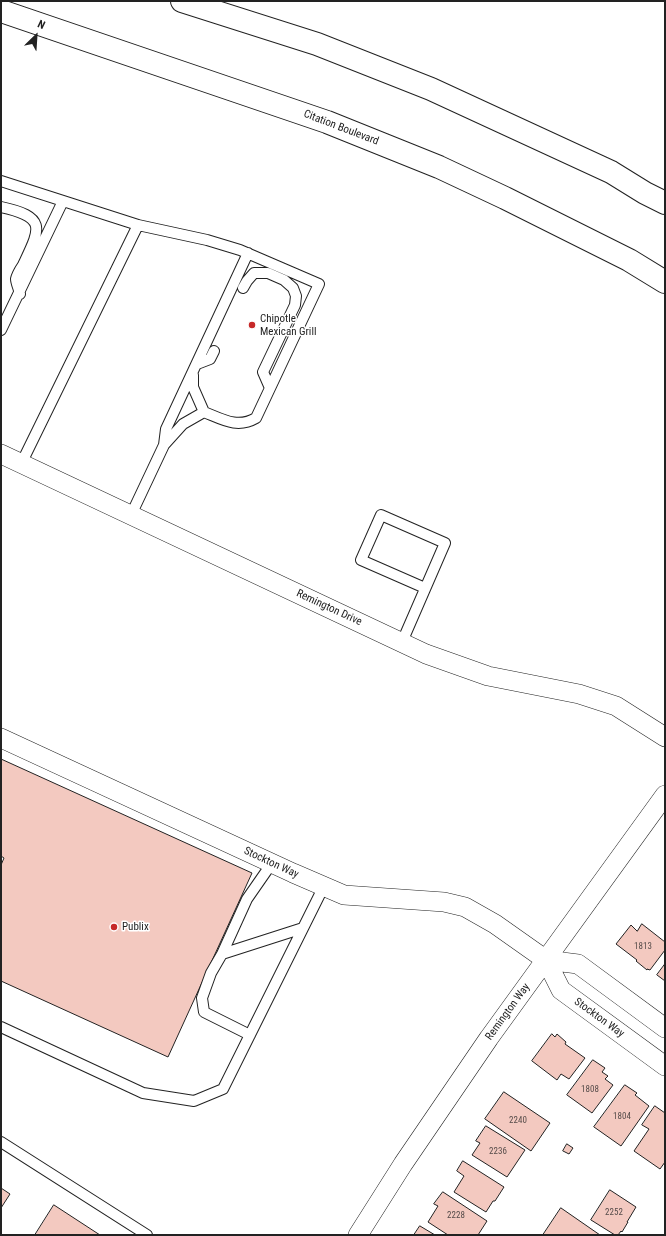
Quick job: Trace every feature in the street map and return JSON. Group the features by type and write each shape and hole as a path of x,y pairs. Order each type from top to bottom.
{"main road":[{"path":"182,1 317,44 431,89 611,172 645,193 665,203"},
{"name":"Citation Boulevard","path":"1,11 327,122 439,167 506,198 629,260 665,282"}],"street":[{"name":"Remington Drive","path":"1,454 426,654 488,676 579,694 616,706 665,737"},
{"name":"Stockton Way","path":"1,738 344,895 444,902 465,907 495,924 546,960 578,964 665,1028"},
{"name":"Remington Way","path":"358,1235 403,1164 489,1038 665,795"},
{"name":"Stockton Way","path":"546,960 561,990 665,1066"}],"lane":[{"path":"1,181 138,225 207,240 248,253 319,284 256,418 248,422 238,424 204,412 193,387 195,367"},
{"path":"1,330 20,294 63,201"},
{"path":"1,207 25,214 35,221 38,229 35,239 16,278 20,294"},
{"path":"22,464 138,225"},
{"path":"164,445 166,429 248,253"},
{"path":"243,288 246,281 254,273 268,273 284,280 293,288 296,296 295,306 263,372 270,388"},
{"path":"195,367 210,359 214,351"},
{"path":"131,515 164,445 183,424 204,412"},
{"path":"402,642 445,543 382,515 361,560 425,588"},
{"path":"250,1035 204,1012 202,998 211,973 222,954 247,899 272,863"},
{"path":"1,1026 143,1093 194,1101 223,1089 324,886"},
{"path":"222,954 303,928"},
{"path":"1,1142 148,1235"}],"building":[{"name":"Publix","path":"1,759 252,873 168,1057 1,981 1,865 4,858 1,856"},
{"path":"642,924 665,942 665,950 650,970 647,970 636,961 637,960 616,944 631,925 637,931"},
{"path":"665,964 665,981 657,975"},
{"path":"552,1034 555,1037 557,1034 566,1042 565,1044 585,1058 569,1079 561,1074 557,1080 532,1061"},
{"path":"593,1060 605,1068 602,1072 608,1076 605,1079 613,1085 592,1113 567,1095"},
{"path":"625,1085 637,1093 635,1095 649,1106 621,1146 594,1127"},
{"path":"504,1092 550,1123 531,1151 485,1119"},
{"path":"655,1106 665,1113 665,1162 660,1169 634,1151 649,1129 642,1125"},
{"path":"486,1126 525,1150 507,1177 472,1155 480,1143 476,1141"},
{"path":"567,1144 573,1148 569,1154 563,1151"},
{"path":"463,1161 504,1187 486,1212 454,1192 464,1176 457,1171"},
{"path":"1,1188 10,1194 1,1208"},
{"path":"610,1190 636,1207 622,1232 621,1231 618,1235 615,1235 591,1220"},
{"path":"443,1192 487,1221 478,1235 448,1235 428,1222 438,1206 434,1204"},
{"path":"54,1205 100,1235 35,1235"},
{"path":"561,1208 600,1235 543,1235"},
{"path":"420,1226 435,1235 414,1235"}],"place":[{"name":"Chipotle Mexican Grill","path":"252,325"},
{"name":"Publix","path":"114,927"}]}
